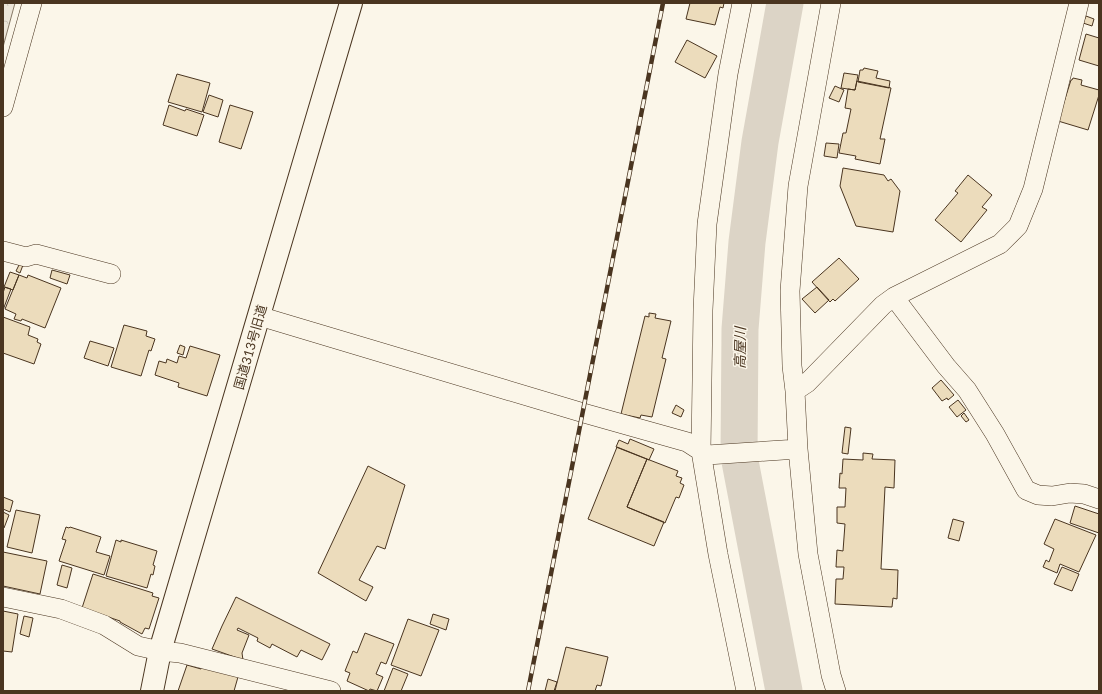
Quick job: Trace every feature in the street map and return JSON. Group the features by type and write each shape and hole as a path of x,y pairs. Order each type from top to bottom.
{"street":[{"path":"3,107 32,3"},
{"name":"国道313号旧道","path":"152,691 160,651 351,3"},
{"path":"742,3 728,74 707,224 703,310 706,453 718,554 746,691"},
{"path":"830,3 798,186 790,292 792,366 796,391 795,449 808,554 831,675 836,691"},
{"path":"796,391 807,383 883,305 894,297 1000,244 1018,226 1033,189 1079,3"},
{"path":"3,251 26,257 36,254 111,274"},
{"path":"894,297 946,366 967,390 995,434 1026,490 1038,495 1052,496 1070,493 1084,494 1099,499"},
{"path":"259,316 587,414 687,442 706,453 795,449"},
{"path":"3,597 61,609 104,625 138,646 160,651 180,653 331,691"}],"green space":[{"path":"3,3 15,3 3,47"}],"building":[{"path":"690,3 724,3 723,8 720,7 715,25 686,19"},
{"path":"1086,16 1094,19 1092,26 1083,23"},
{"path":"1086,34 1099,38 1099,66 1079,60"},
{"path":"687,40 717,56 705,78 675,62"},
{"path":"864,68 878,71 876,78 890,81 889,88 858,82 860,70 863,70"},
{"path":"844,73 858,75 855,90 841,88"},
{"path":"177,74 210,83 202,112 168,102"},
{"path":"1073,78 1082,80 1081,85 1099,90 1099,95 1088,130 1058,121 1071,80"},
{"path":"857,81 891,88 880,139 885,139 880,164 855,159 856,156 839,153 843,133 846,133 851,109 845,108 848,89 855,90"},
{"path":"835,86 844,90 839,102 829,98"},
{"path":"209,95 223,100 218,117 203,112"},
{"path":"169,105 185,111 186,109 204,115 197,136 163,125"},
{"path":"230,105 253,112 241,149 219,142"},
{"path":"826,143 839,144 837,158 824,156"},
{"path":"843,168 884,175 888,181 891,179 900,191 893,232 856,226 840,186"},
{"path":"968,175 992,195 982,207 987,210 961,242 935,220 958,193 955,191"},
{"path":"839,258 859,279 835,301 833,299 830,302 812,282"},
{"path":"20,263 23,265 20,273 16,271"},
{"path":"52,270 70,275 67,284 50,278"},
{"path":"10,272 19,275 13,290 4,287"},
{"path":"19,275 27,278 28,275 61,288 45,328 22,319 21,321 14,319 16,314 5,309"},
{"path":"5,287 11,289 3,310 3,293"},
{"path":"817,287 829,300 815,313 802,299"},
{"path":"649,313 656,314 655,318 671,321 662,358 666,359 652,417 641,415 640,418 621,414 645,316 649,317"},
{"path":"3,317 30,327 28,335 38,339 37,342 41,344 34,364 3,353"},
{"path":"124,325 147,331 146,336 155,339 151,351 149,350 141,376 111,367"},
{"path":"90,341 114,348 108,366 84,358"},
{"path":"180,345 185,347 183,355 177,353"},
{"path":"190,346 220,355 207,396 178,387 179,383 155,375 159,361 166,363 167,359 177,363 179,356 186,358"},
{"path":"941,380 954,395 948,400 947,398 942,401 932,388"},
{"path":"958,400 966,410 957,417 949,407"},
{"path":"676,405 684,410 681,417 672,413"},
{"path":"964,413 969,420 966,422 961,416"},
{"path":"845,427 851,428 848,454 842,453"},
{"path":"630,439 654,449 649,460 616,447 619,440 628,444"},
{"path":"617,447 647,459 627,507 664,522 654,546 588,519"},
{"path":"863,453 873,454 872,459 895,460 894,488 885,487 881,569 898,570 897,599 893,598 892,607 835,604 836,579 843,579 844,567 836,567 837,550 843,551 845,524 837,523 837,507 845,507 846,488 839,488 840,473 842,474 843,459 863,460"},
{"path":"647,459 678,471 676,476 682,478 680,483 684,485 679,498 676,497 665,523 627,507"},
{"path":"368,466 405,485 385,549 377,546 359,580 373,587 366,601 318,573"},
{"path":"3,497 13,501 10,512 3,509"},
{"path":"1075,506 1099,514 1099,533 1070,523"},
{"path":"16,510 40,515 32,553 7,547"},
{"path":"3,512 9,515 4,528 3,528"},
{"path":"953,519 964,522 959,541 948,538"},
{"path":"1055,519 1096,535 1079,572 1060,564 1057,573 1043,567 1046,560 1049,562 1054,549 1044,544"},
{"path":"66,527 101,537 96,552 110,556 104,575 59,561 66,540 62,539"},
{"path":"116,540 121,542 121,540 157,551 153,565 155,566 153,575 151,574 147,588 106,576"},
{"path":"3,552 47,561 40,594 3,586"},
{"path":"62,565 72,568 67,588 57,585"},
{"path":"1062,567 1079,574 1072,591 1054,584"},
{"path":"93,574 153,593 152,596 159,598 149,629 145,628 142,634 120,621 82,608"},
{"path":"236,597 330,644 322,660 301,650 297,657 272,644 270,648 257,641 258,638 238,628 237,630 249,635 242,653 243,660 212,649"},
{"path":"3,611 18,614 12,652 3,651"},
{"path":"433,614 449,619 446,630 430,624"},
{"path":"24,616 33,618 29,637 20,634"},
{"path":"408,619 439,630 421,676 391,665"},
{"path":"365,633 394,644 386,664 381,662 376,674 383,677 377,691 370,689 369,691 347,681 350,673 345,671 353,651 357,653"},
{"path":"566,647 608,657 601,686 597,685 595,691 555,691"},
{"path":"187,665 201,669 202,666 238,677 234,691 178,691"},
{"path":"393,668 408,674 401,691 384,691"},
{"path":"548,679 557,682 554,691 545,691"}],"waterway":[{"name":"高屋川","path":"784,691 739,456 740,329 747,242 760,142 785,3"}],"railway":[{"path":"528,691 663,3"}]}
